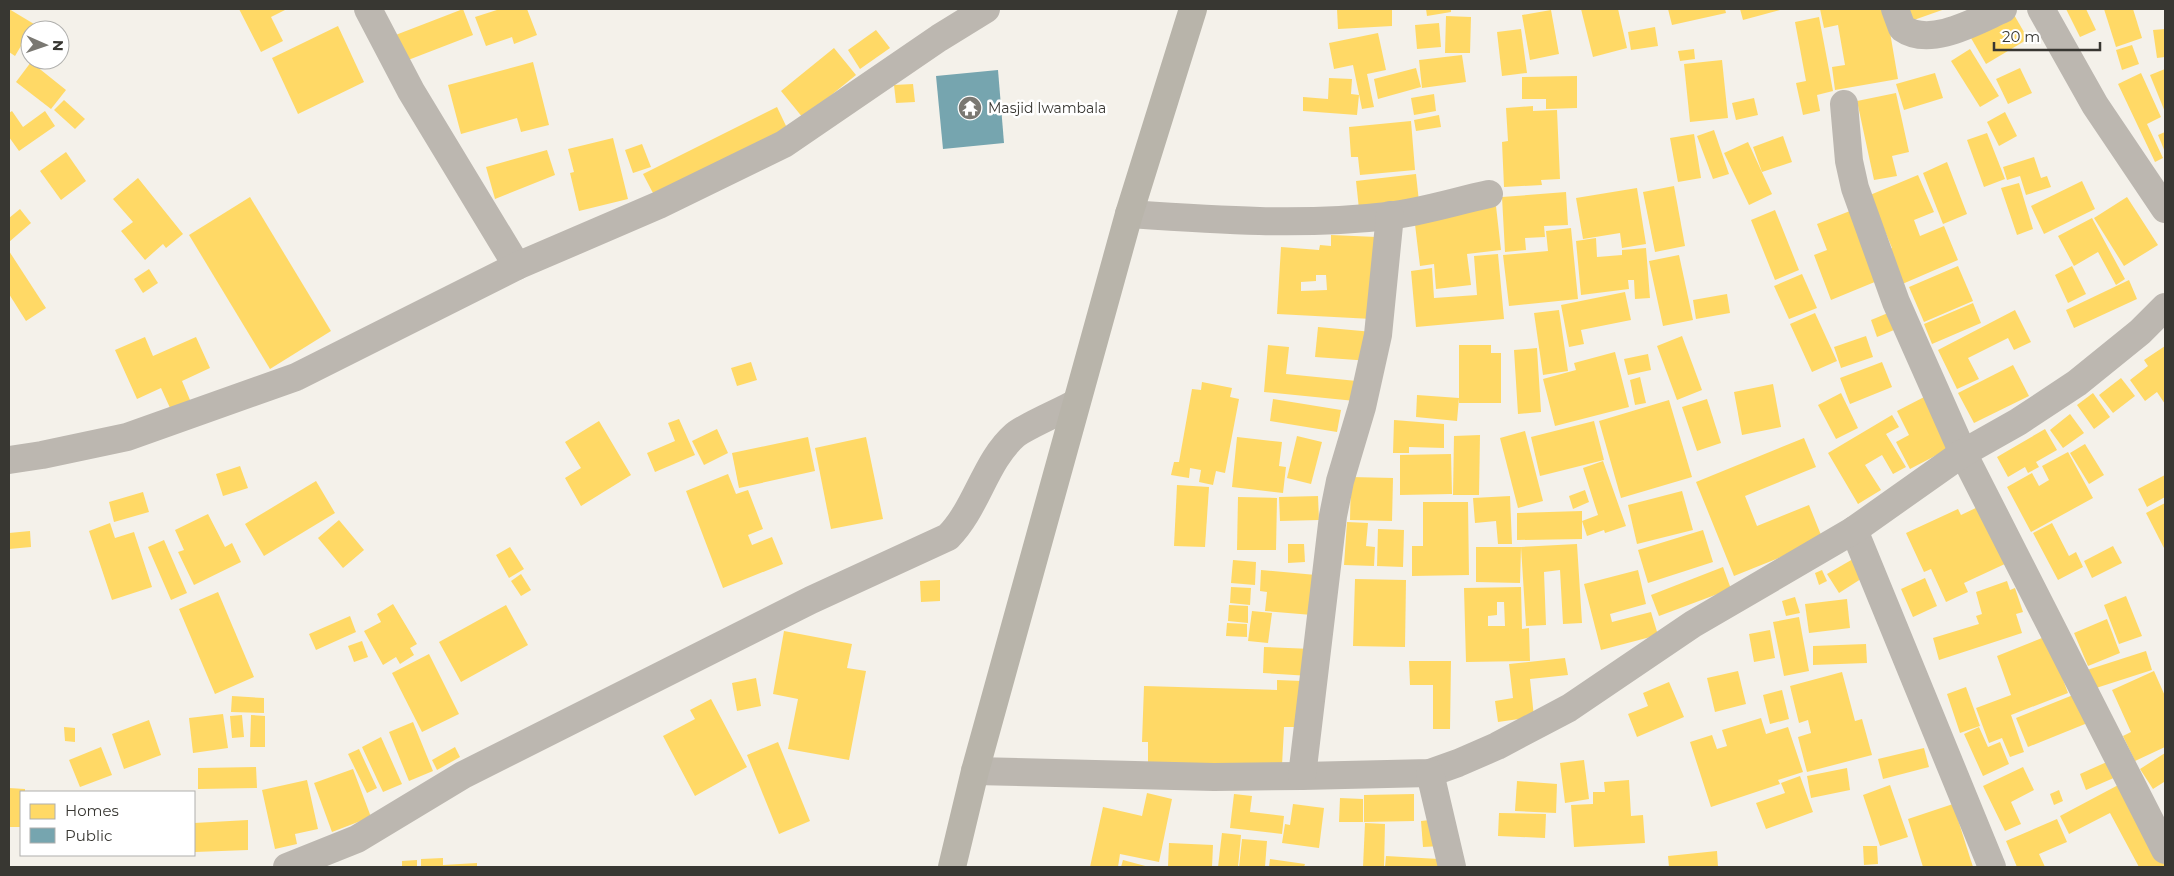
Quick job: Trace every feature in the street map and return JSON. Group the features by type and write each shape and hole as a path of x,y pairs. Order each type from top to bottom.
{"highway":[{"path":"952,867 975,772 1129,214 1193,9"}],"street":[{"path":"368,9 411,91 517,266"},
{"path":"9,460 128,437 296,377 517,266 659,205 784,144 938,38 986,9"},
{"path":"1895,9 1902,28 1912,34 1925,35 1958,30 2003,9"},
{"path":"2041,9 2095,105 2165,209"},
{"path":"1844,104 1849,161 1855,188 1896,302 1963,453 2165,850"},
{"path":"1129,214 1245,222 1308,221 1390,215 1489,194"},
{"path":"1302,776 1332,525 1340,481 1362,407 1378,335 1390,215"},
{"path":"975,772 1214,777 1430,773 1497,746 1569,708 1693,624 1854,530 1963,453 2018,422 2078,383 2140,332 2165,307"},
{"path":"288,867 357,839 472,770 811,600 948,537 960,525 1000,453 1016,435 1076,403"},
{"path":"1854,530 1992,867"},
{"path":"1430,773 1452,867"}],"building: Homes":[{"path":"9,9 27,20 20,20 20,48 15,56 9,52"},
{"path":"239,9 287,9 271,17 283,41 261,52"},
{"path":"463,9 473,35 403,62 393,36"},
{"path":"500,9 527,9 537,35 514,44 512,37 486,46 475,17"},
{"path":"1337,9 1392,9 1392,26 1338,29"},
{"path":"1426,9 1451,9 1451,12 1427,16"},
{"path":"1581,9 1618,9 1627,48 1593,57"},
{"path":"1668,9 1725,9 1726,13 1672,25"},
{"path":"1740,9 1784,9 1743,20"},
{"path":"1820,9 1886,9 1898,79 1835,90 1832,67 1845,65 1838,25 1824,28"},
{"path":"1906,9 1945,9 1911,21"},
{"path":"2066,9 2086,9 2096,30 2080,37"},
{"path":"2104,9 2133,9 2142,38 2116,47"},
{"path":"1551,10 1559,54 1530,60 1522,15"},
{"path":"2013,13 2028,39 1986,64 1971,38"},
{"path":"1446,16 1471,17 1470,53 1445,53"},
{"path":"1819,17 1833,91 1817,95 1820,111 1803,115 1796,83 1806,81 1795,22"},
{"path":"1439,23 1441,47 1417,49 1415,25"},
{"path":"338,26 364,82 298,114 272,58"},
{"path":"1655,27 1658,46 1631,50 1628,32"},
{"path":"1521,29 1527,73 1502,76 1497,32"},
{"path":"2165,29 2165,57 2157,58 2153,30"},
{"path":"876,30 890,48 860,69 848,50"},
{"path":"1378,33 1386,70 1367,74 1374,107 1362,109 1353,65 1334,69 1329,43"},
{"path":"2132,45 2139,64 2122,70 2116,50"},
{"path":"834,48 856,75 803,118 781,91"},
{"path":"1694,49 1695,59 1680,61 1678,51"},
{"path":"1970,49 1999,96 1980,107 1951,61"},
{"path":"1462,55 1466,82 1422,88 1419,60"},
{"path":"1722,60 1728,118 1690,122 1684,64"},
{"path":"533,62 549,125 521,132 517,118 461,134 448,85"},
{"path":"1416,68 1421,87 1378,99 1374,79"},
{"path":"2020,68 2032,93 2008,104 1996,79"},
{"path":"2165,69 2165,112 2150,75"},
{"path":"25,70 41,70 66,90 51,109 16,82"},
{"path":"1935,73 1943,98 1904,110 1896,84"},
{"path":"2141,73 2161,117 2147,124 2163,158 2155,162 2118,84"},
{"path":"1577,76 1577,108 1546,109 1546,99 1522,99 1522,77"},
{"path":"1329,78 1352,79 1351,94 1359,95 1357,115 1303,111 1303,97 1328,99"},
{"path":"913,84 915,102 896,103 894,85"},
{"path":"1896,93 1909,152 1892,156 1897,176 1874,180 1857,101"},
{"path":"1434,94 1436,111 1414,115 1411,98"},
{"path":"1754,98 1758,115 1736,120 1732,103"},
{"path":"64,100 85,119 75,129 54,110"},
{"path":"1533,106 1533,111 1557,110 1560,179 1541,180 1542,185 1504,187 1502,142 1508,141 1506,108"},
{"path":"777,107 787,128 654,195 643,174"},
{"path":"12,111 23,127 45,111 55,126 19,151 9,137 9,113"},
{"path":"2005,112 2017,136 1999,146 1987,122"},
{"path":"1439,115 1441,127 1416,131 1414,120"},
{"path":"1411,121 1415,170 1360,175 1358,157 1351,157 1349,127"},
{"path":"1714,130 1729,174 1713,179 1697,136"},
{"path":"2165,132 2165,152 2158,135"},
{"path":"1987,133 2005,179 1984,187 1967,140"},
{"path":"1694,134 1701,178 1678,182 1670,138"},
{"path":"1783,136 1792,162 1762,172 1753,147"},
{"path":"613,138 628,199 579,211 570,173 574,172 568,149"},
{"path":"1748,142 1772,194 1749,205 1724,153"},
{"path":"642,144 651,167 633,173 625,150"},
{"path":"547,150 555,175 495,199 486,167"},
{"path":"66,152 86,181 61,200 40,171"},
{"path":"2034,157 2041,178 2047,176 2051,187 2026,195 2020,176 2007,180 2003,167"},
{"path":"1947,162 1967,214 1943,224 1923,173"},
{"path":"1416,174 1419,202 1359,209 1356,181"},
{"path":"1918,175 1934,212 1914,220 1920,236 1944,226 1958,260 1900,285 1886,251 1892,248 1870,195"},
{"path":"138,178 183,234 166,248 163,244 145,260 121,231 133,222 113,199"},
{"path":"2082,181 2095,209 2044,234 2031,206"},
{"path":"2019,183 2033,229 2017,235 2001,188"},
{"path":"1674,186 1685,246 1655,252 1643,192"},
{"path":"1637,188 1646,244 1622,248 1620,233 1583,239 1576,198"},
{"path":"1566,192 1568,225 1544,226 1545,237 1525,238 1526,250 1505,252 1502,197"},
{"path":"250,197 331,331 270,369 189,235"},
{"path":"2127,197 2158,245 2124,266 2094,218"},
{"path":"1496,206 1501,250 1467,254 1471,285 1436,289 1434,264 1420,266 1414,216"},
{"path":"20,209 31,223 9,242 9,218"},
{"path":"1855,209 1882,279 1831,300 1814,255 1827,250 1817,224"},
{"path":"1775,210 1799,270 1775,280 1751,220"},
{"path":"2092,218 2125,279 2116,285 2098,252 2074,266 2058,236"},
{"path":"1571,228 1578,299 1509,306 1503,255 1548,251 1546,231"},
{"path":"1331,235 1377,237 1372,319 1277,314 1281,247 1319,250 1320,245 1331,246","holes":["1316,275 1326,275 1327,290 1301,291 1301,282 1316,281"]},
{"path":"1596,238 1597,257 1622,255 1622,250 1646,248 1650,298 1635,299 1634,280 1628,280 1629,289 1581,295 1576,241"},
{"path":"9,251 46,308 26,321 9,294"},
{"path":"1498,254 1504,319 1416,327 1411,271 1432,268 1434,298 1477,295 1474,256"},
{"path":"1679,255 1693,320 1663,326 1649,261"},
{"path":"1958,266 1973,301 1924,322 1909,287"},
{"path":"2072,266 2086,294 2068,303 2055,275"},
{"path":"149,269 158,283 143,293 134,279"},
{"path":"1802,274 1817,308 1789,319 1774,286"},
{"path":"2129,280 2137,299 2074,328 2066,310"},
{"path":"1625,292 1631,320 1581,330 1584,344 1569,347 1561,305"},
{"path":"1727,294 1730,313 1696,319 1693,300"},
{"path":"1973,303 1981,323 1932,344 1924,324"},
{"path":"1559,310 1568,371 1543,375 1534,313"},
{"path":"2015,310 2031,342 2014,350 2008,338 1968,358 1979,379 1957,389 1938,350"},
{"path":"1815,313 1837,361 1812,372 1790,324"},
{"path":"1888,313 1894,330 1877,337 1871,320"},
{"path":"1318,327 1373,332 1370,361 1315,357"},
{"path":"1682,336 1702,390 1677,400 1657,346"},
{"path":"1866,336 1873,357 1841,368 1834,347"},
{"path":"145,337 153,356 196,337 210,368 182,381 190,400 171,410 161,388 137,399 115,350"},
{"path":"1268,345 1289,347 1286,374 1357,381 1355,401 1264,392"},
{"path":"1459,345 1491,345 1491,353 1501,353 1501,403 1459,403"},
{"path":"2165,346 2165,404 2157,392 2145,401 2130,380 2148,366 2144,360"},
{"path":"1537,348 1541,412 1518,414 1514,350"},
{"path":"1615,352 1629,407 1555,426 1543,379 1576,370 1574,363"},
{"path":"1648,354 1651,370 1628,375 1624,359"},
{"path":"751,362 757,380 737,386 731,368"},
{"path":"1882,362 1892,387 1850,404 1840,378"},
{"path":"2013,365 2029,396 1974,423 1958,393"},
{"path":"1640,377 1646,403 1635,405 1630,380"},
{"path":"2121,378 2135,396 2113,413 2099,395"},
{"path":"1202,382 1232,388 1230,397 1239,399 1225,473 1216,471 1213,485 1199,482 1201,470 1190,468 1189,478 1171,475 1174,462 1179,462 1192,389 1201,390"},
{"path":"1773,384 1781,427 1742,435 1734,392"},
{"path":"1841,393 1858,428 1836,439 1818,405"},
{"path":"2093,393 2110,417 2094,429 2077,405"},
{"path":"1417,395 1459,398 1457,421 1416,417"},
{"path":"1928,395 1954,446 1910,469 1896,442 1909,435 1897,411"},
{"path":"1273,399 1341,410 1337,432 1270,421"},
{"path":"1707,399 1721,443 1697,451 1682,407"},
{"path":"1669,400 1692,477 1621,498 1599,421"},
{"path":"2070,414 2084,433 2063,448 2050,430"},
{"path":"1892,415 1899,427 1886,434 1906,467 1893,474 1882,455 1865,465 1881,490 1858,504 1828,453"},
{"path":"679,419 695,455 655,472 647,453 675,441 668,423"},
{"path":"1394,420 1444,424 1444,448 1409,447 1409,453 1393,453"},
{"path":"599,421 631,475 581,506 565,478 581,468 565,442"},
{"path":"1594,421 1604,460 1540,476 1531,437"},
{"path":"717,429 728,453 704,465 692,441"},
{"path":"2045,429 2057,450 2036,462 2039,467 2028,473 2025,467 2008,477 1997,457"},
{"path":"1525,431 1543,501 1518,508 1500,438"},
{"path":"1480,435 1479,495 1453,495 1454,436"},
{"path":"1297,436 1322,442 1311,484 1287,478"},
{"path":"808,437 815,471 739,488 732,453"},
{"path":"866,437 883,519 831,529 815,448"},
{"path":"1237,437 1282,442 1279,466 1286,467 1283,493 1232,487"},
{"path":"1804,438 1816,467 1745,496 1757,526 1809,505 1823,540 1734,576 1696,482"},
{"path":"2085,444 2104,475 2089,484 2070,453"},
{"path":"2068,452 2093,498 2031,532 2007,487 2032,473 2039,486 2049,480 2042,466"},
{"path":"1451,454 1452,494 1400,495 1400,455"},
{"path":"1603,461 1626,526 1605,533 1604,530 1587,536 1582,521 1598,515 1583,468"},
{"path":"240,466 248,488 223,496 216,474"},
{"path":"728,474 736,494 748,490 763,529 748,535 752,545 772,537 783,564 723,588 686,491"},
{"path":"2165,475 2165,497 2147,507 2138,489"},
{"path":"1351,477 1393,478 1392,521 1350,520"},
{"path":"316,481 335,513 264,556 245,524"},
{"path":"1177,485 1209,487 1205,547 1174,546"},
{"path":"1585,490 1589,502 1573,509 1569,496"},
{"path":"1682,491 1693,530 1637,544 1628,505"},
{"path":"143,492 149,512 114,522 109,502"},
{"path":"1318,496 1319,520 1280,521 1279,497"},
{"path":"1510,496 1512,544 1498,544 1496,521 1475,523 1473,498"},
{"path":"1238,497 1277,498 1276,550 1237,550"},
{"path":"1423,502 1468,502 1469,575 1412,576 1412,546 1423,546"},
{"path":"2165,503 2165,550 2146,513"},
{"path":"1980,506 2007,563 1964,583 1968,592 1946,602 1931,569 1924,572 1906,533 1958,509 1961,515"},
{"path":"1582,511 1582,539 1517,540 1517,513"},
{"path":"208,514 225,547 232,543 241,562 194,585 178,552 184,550 175,530"},
{"path":"339,520 364,550 343,568 318,538"},
{"path":"1347,522 1368,523 1366,546 1375,547 1374,566 1344,565"},
{"path":"110,523 115,538 134,532 152,587 112,600 89,531"},
{"path":"2052,523 2069,556 2076,552 2083,567 2058,580 2033,533"},
{"path":"1378,529 1404,530 1403,567 1377,566"},
{"path":"1703,530 1713,562 1648,583 1638,550"},
{"path":"30,531 31,547 9,549 9,533"},
{"path":"164,540 187,593 171,600 148,547"},
{"path":"1288,544 1304,544 1305,562 1288,563"},
{"path":"1577,544 1582,623 1563,624 1560,570 1544,572 1546,625 1526,626 1521,547"},
{"path":"2113,546 2122,563 2092,578 2084,561"},
{"path":"510,547 524,569 509,578 496,555"},
{"path":"1476,547 1521,547 1520,583 1476,582"},
{"path":"1853,559 1864,577 1839,593 1827,574"},
{"path":"1233,560 1256,562 1255,585 1231,583"},
{"path":"1723,567 1731,589 1659,616 1651,595"},
{"path":"1261,570 1316,575 1312,615 1265,611 1267,592 1260,591"},
{"path":"1638,570 1646,604 1610,614 1612,622 1651,612 1658,635 1601,650 1584,584"},
{"path":"1822,570 1827,581 1819,585 1815,573"},
{"path":"521,574 531,590 521,596 511,581"},
{"path":"1925,578 1937,606 1913,617 1901,589"},
{"path":"1355,579 1406,580 1405,647 1353,646"},
{"path":"940,580 940,601 921,602 920,581"},
{"path":"2007,581 2010,590 2015,588 2023,612 2016,614 2022,633 1939,660 1933,638 1979,624 1976,616 1982,614 1976,592"},
{"path":"1231,587 1251,588 1250,605 1230,603"},
{"path":"1521,587 1522,629 1529,628 1530,661 1466,662 1464,588","holes":["1497,602 1504,602 1505,626 1488,626 1488,616 1497,615"]},
{"path":"218,592 254,677 215,694 179,609"},
{"path":"2126,596 2142,636 2119,644 2104,605"},
{"path":"1795,597 1800,613 1786,616 1782,601"},
{"path":"1847,599 1850,628 1809,633 1805,604"},
{"path":"393,604 417,644 410,648 414,655 400,664 396,657 383,665 364,631 381,622 377,614"},
{"path":"506,605 528,645 461,682 439,642"},
{"path":"1229,605 1248,606 1248,623 1228,621"},
{"path":"1252,611 1272,613 1268,643 1248,641"},
{"path":"350,616 356,632 316,650 309,634"},
{"path":"1799,617 1809,671 1784,676 1773,622"},
{"path":"2107,619 2120,653 2088,666 2074,633"},
{"path":"1227,623 1247,624 1247,637 1226,636"},
{"path":"1770,630 1775,658 1754,662 1749,634"},
{"path":"784,631 852,644 847,668 866,671 849,760 788,749 798,699 773,694"},
{"path":"2047,636 2068,693 2011,715 2024,752 2010,757 2002,738 1989,743 1976,708 2011,695 1997,656"},
{"path":"362,641 368,657 354,662 348,646"},
{"path":"1866,644 1867,663 1813,665 1813,646"},
{"path":"1264,647 1312,649 1310,676 1263,673"},
{"path":"2146,651 2152,670 2093,689 2087,670"},
{"path":"429,654 459,714 422,732 392,673"},
{"path":"1565,658 1568,675 1530,679 1534,717 1498,722 1495,701 1513,698 1509,664"},
{"path":"1409,661 1451,661 1450,729 1433,729 1433,685 1410,685"},
{"path":"1738,671 1746,704 1715,712 1707,678"},
{"path":"2154,671 2165,696 2165,747 2135,761 2123,736 2131,732 2112,690"},
{"path":"1842,672 1855,721 1862,719 1872,755 1807,772 1798,737 1811,733 1808,720 1799,723 1790,686"},
{"path":"756,678 761,706 737,711 732,683"},
{"path":"1277,680 1302,681 1301,727 1284,727 1282,766 1148,762 1148,742 1142,742 1144,686 1277,690"},
{"path":"1669,682 1684,717 1637,737 1628,714 1648,706 1643,693"},
{"path":"1966,687 1980,726 1960,733 1947,694"},
{"path":"1782,690 1789,719 1770,724 1763,695"},
{"path":"2078,693 2090,722 2028,747 2016,718"},
{"path":"232,696 264,698 264,713 231,712"},
{"path":"711,699 747,767 695,796 663,736 695,719 690,710"},
{"path":"223,714 228,748 193,753 189,718"},
{"path":"242,715 244,737 232,738 230,716"},
{"path":"251,715 265,716 265,747 250,747"},
{"path":"1761,718 1766,734 1788,727 1803,772 1778,780 1780,784 1711,807 1690,742 1712,735 1717,749 1727,746 1722,730"},
{"path":"149,720 161,755 124,769 112,734"},
{"path":"413,722 433,771 409,781 389,732"},
{"path":"64,727 75,728 75,742 65,741"},
{"path":"1979,727 1988,747 2000,742 2009,764 1983,776 1964,734"},
{"path":"381,737 402,784 383,792 362,747"},
{"path":"778,742 810,821 779,834 747,755"},
{"path":"101,747 112,775 80,787 69,760"},
{"path":"455,747 460,757 437,770 432,760"},
{"path":"1924,748 1929,767 1883,779 1878,759"},
{"path":"359,749 377,788 367,793 348,754"},
{"path":"2165,753 2165,784 2164,782 2153,789 2140,769"},
{"path":"1584,760 1589,799 1565,803 1560,763"},
{"path":"2109,761 2116,777 2086,790 2080,774"},
{"path":"256,767 257,788 198,789 198,768"},
{"path":"2023,767 2034,790 2011,802 2021,824 2005,831 1983,786"},
{"path":"1847,768 1850,790 1811,798 1807,776"},
{"path":"353,769 371,817 332,832 314,783"},
{"path":"1800,776 1813,812 1766,829 1756,803 1785,793 1781,783"},
{"path":"307,780 318,829 295,834 297,844 275,849 262,790"},
{"path":"1629,780 1631,816 1643,815 1645,843 1574,847 1571,805 1593,804 1593,792 1605,792 1604,782"},
{"path":"1517,781 1557,784 1556,813 1515,811"},
{"path":"2122,783 2165,867 2139,867 2110,813 2069,834 2060,816"},
{"path":"1890,785 1908,837 1880,846 1863,795"},
{"path":"9,788 25,789 25,791 20,791 20,827 9,827"},
{"path":"2059,790 2063,801 2054,805 2050,794"},
{"path":"1147,793 1172,799 1159,862 1120,854 1118,867 1090,867 1103,807 1142,816"},
{"path":"1234,794 1252,796 1250,812 1284,816 1282,834 1230,828"},
{"path":"1414,794 1414,821 1364,822 1364,795"},
{"path":"1340,798 1363,799 1363,822 1339,822"},
{"path":"1293,804 1324,808 1319,848 1282,843 1285,824 1290,825"},
{"path":"1953,804 1973,867 1923,867 1908,819"},
{"path":"1499,813 1546,814 1545,838 1498,836"},
{"path":"1439,819 1441,846 1423,847 1421,821"},
{"path":"2057,819 2067,842 2039,854 2045,867 2017,867 2006,841"},
{"path":"248,820 248,850 195,852 195,823"},
{"path":"1365,823 1385,824 1384,867 1363,867"},
{"path":"1222,833 1241,835 1238,867 1218,867"},
{"path":"1242,839 1267,841 1265,867 1239,867"},
{"path":"1169,843 1213,845 1212,867 1168,867"},
{"path":"1863,846 1877,846 1878,864 1864,865"},
{"path":"1717,851 1718,867 1669,867 1668,856"},
{"path":"1386,856 1439,859 1439,867 1385,867"},
{"path":"443,858 443,865 477,863 477,867 421,867 421,859"},
{"path":"1270,859 1305,864 1304,867 1269,867"},
{"path":"417,860 417,867 402,867 402,861"},
{"path":"1123,860 1149,867 1121,867"}],"building: Public":[{"path":"998,70 1004,143 943,149 936,76"}],"place":[{"name":"Masjid Iwambala","path":"970,108"}]}
